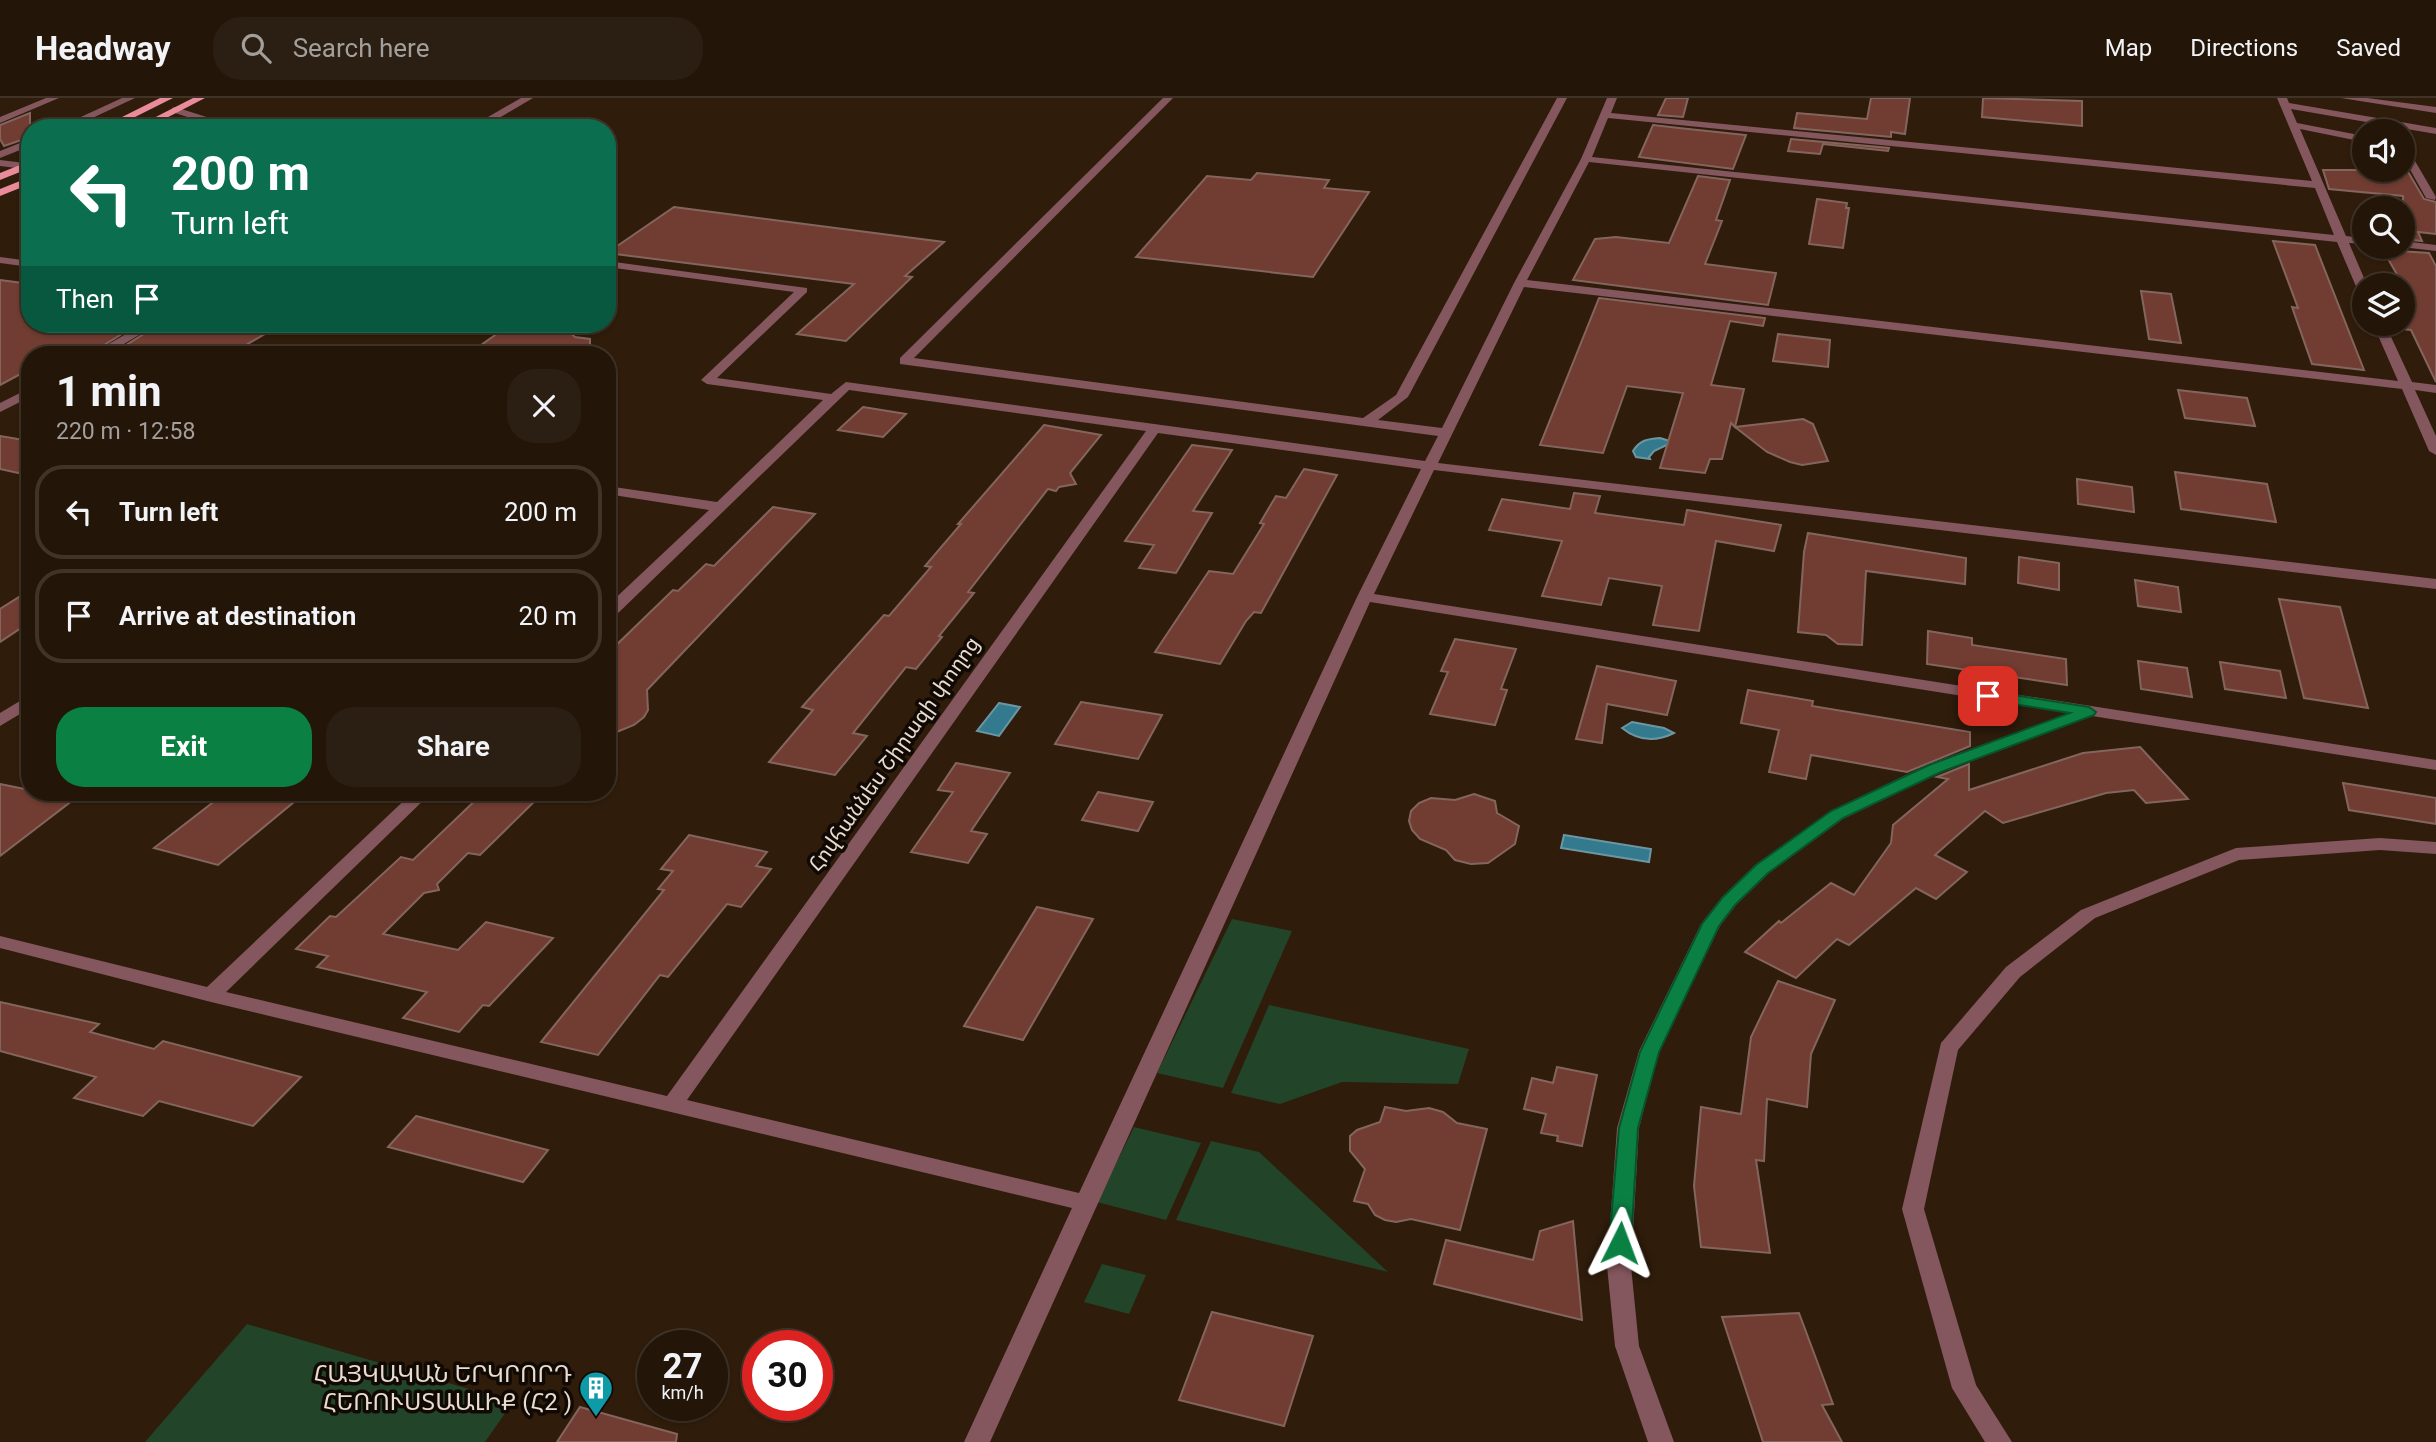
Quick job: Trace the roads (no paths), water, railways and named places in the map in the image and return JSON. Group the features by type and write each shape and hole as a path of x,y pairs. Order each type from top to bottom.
{"main road":[{"path":"124,119 168,98"},
{"path":"157,119 200,98"},
{"path":"0,177 21,168"},
{"path":"0,193 21,184"}],"street":[{"path":"0,120 54,98"},
{"path":"82,119 130,98"},
{"path":"490,119 528,98"},
{"path":"1168,98 904,360 1447,433"},
{"path":"1365,423 1401,397 1562,98"},
{"path":"977,1442 1365,597 1520,283 1586,159 1612,98"},
{"path":"2346,98 2436,110"},
{"path":"2283,102 2356,273"},
{"path":"2283,102 2436,131"},
{"path":"175,110 204,119"},
{"path":"1605,115 2319,185"},
{"path":"2294,125 2352,137"},
{"path":"0,155 21,146"},
{"path":"1586,159 2352,240"},
{"path":"0,163 21,165"},
{"path":"2415,170 2431,198"},
{"path":"2415,245 2436,248"},
{"path":"0,260 21,263"},
{"path":"616,265 803,290 707,380 834,398"},
{"path":"1520,283 2436,389"},
{"path":"112,346 136,333"},
{"path":"2385,336 2436,451"},
{"path":"616,606 846,386 1432,466 2436,584"},
{"path":"0,408 21,398"},
{"name":"Հովհաննես Շիրազի փողոց","path":"672,1105 1154,429"},
{"path":"616,491 720,507"},
{"path":"1365,597 2436,765"},
{"path":"0,721 21,706"},
{"path":"1661,1442 1627,1346 1619,1266 1627,1142 1649,1052 1711,924 1729,901 1762,869 1837,815 1935,768 2089,712"},
{"path":"211,995 414,801"},
{"path":"1999,1442 1964,1388 1913,1209 1948,1048 2014,972 2088,914 2236,854 2379,844 2436,848"},
{"path":"0,942 211,995 1086,1203"}],"water":[{"path":"1660,438 1673,442 1654,451 1650,459 1636,457 1633,451 1638,444"},
{"path":"999,703 1020,707 999,736 977,731"},
{"path":"1632,722 1664,728 1674,733 1661,738 1641,738 1622,728"},
{"path":"1564,835 1651,849 1649,862 1561,848"}],"place":[{"name":"ՀԱՅԿԱԿԱՆ ԵՐԿՐՈՐԴ ՀԵՌՈՒՍՏԱԱԼԻՔ (Հ2 )","path":"596,1418"}]}
